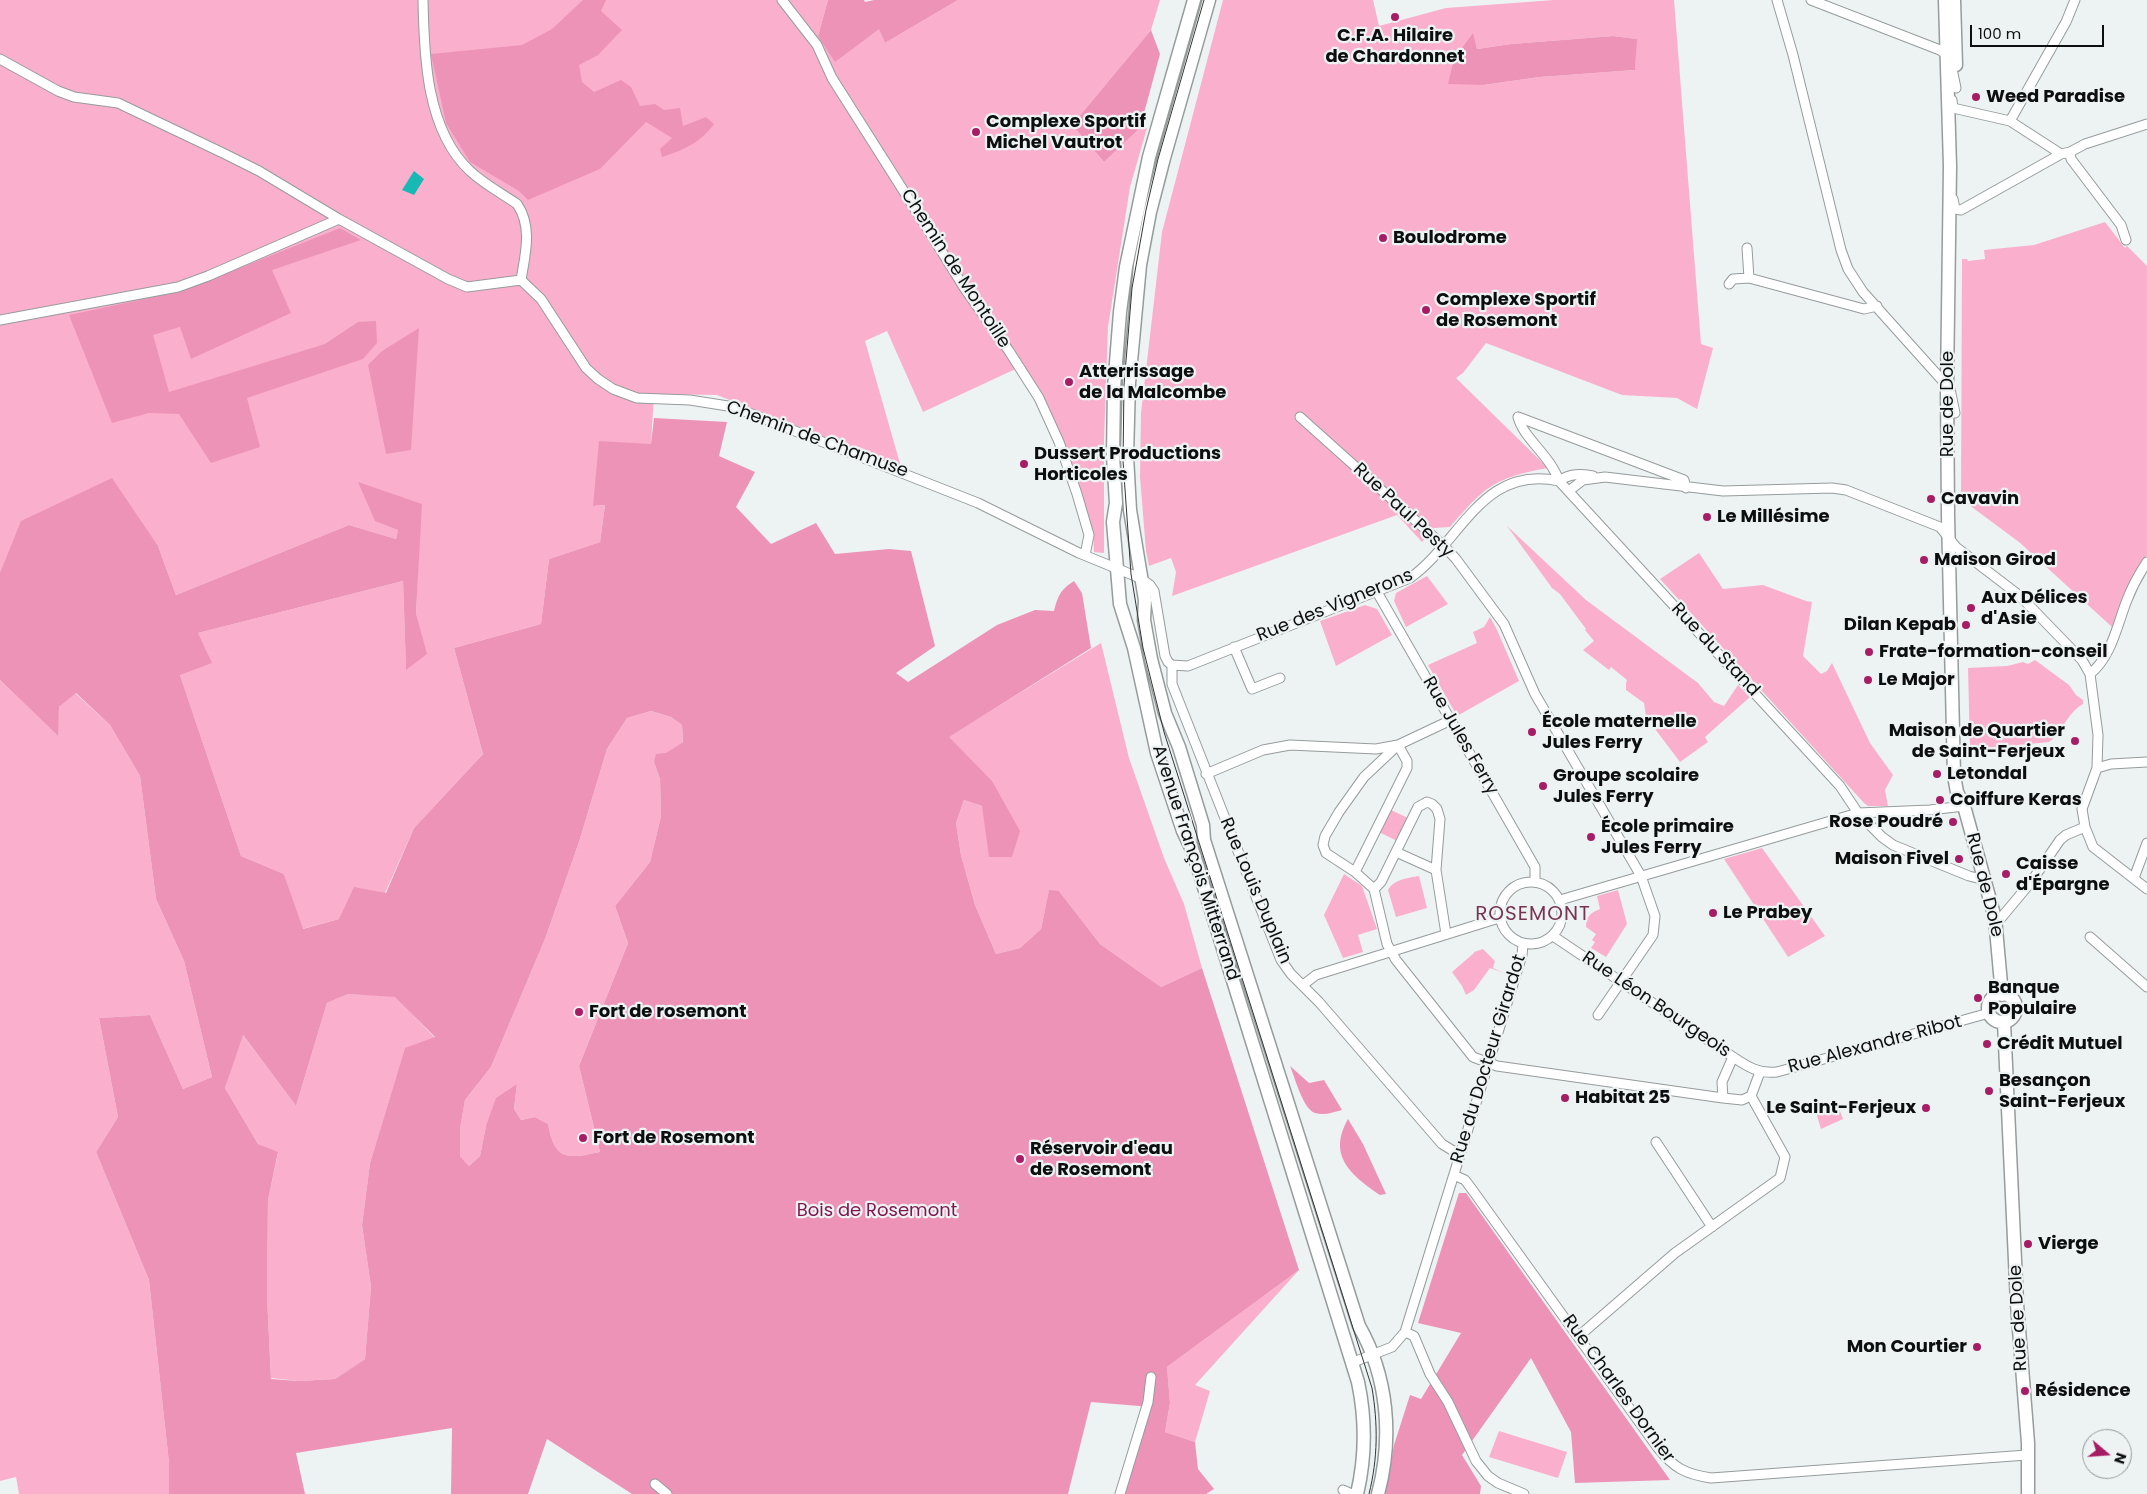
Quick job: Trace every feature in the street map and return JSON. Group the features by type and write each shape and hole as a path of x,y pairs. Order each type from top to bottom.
{"main road":[{"name":"Avenue François Mitterrand","path":"1194,0 1149,157 1126,267 1120,312 1114,388 1113,456 1116,503 1113,522 1116,568 1120,604 1138,665 1157,753 1181,825 1193,852 1358,1382 1365,1418 1364,1451 1357,1494"},
{"name":"Avenue François Mitterrand","path":"1210,0 1164,158 1150,212 1140,265 1129,383 1128,456 1130,510 1134,523 1140,578 1145,600 1144,620 1151,659 1166,713 1185,766 1203,825 1204,840 1359,1326 1373,1356 1386,1409 1387,1434 1378,1494"},
{"name":"Rue de Dole","path":"1945,0 1947,54 1956,110 1957,209 1953,313 1955,413 1952,543"},
{"name":"Rue de Dole","path":"1954,0 1947,385 1952,543 1954,776 1996,924 2002,995"},
{"path":"1997,995 2002,995 2012,999 2016,1006 2014,1014 2008,1021 2004,1022 1995,1020 1989,1013 1991,1001 1997,995"},
{"name":"Rue de Dole","path":"2004,1022 2028,1494"}],"street":[{"path":"0,60 74,98 118,103 258,171 448,279 467,287 521,280 527,239 521,209 517,204 474,175 459,159 446,136 437,113 429,89 425,53 424,0"},
{"name":"Chemin de Montoille","path":"782,0 817,44 832,78 965,289 1009,351 1039,398 1059,442 1077,494 1089,535 1085,555"},
{"path":"1777,0 1841,250 1854,280 1863,292 1947,385 1952,393 1955,413"},
{"path":"1811,0 1947,54"},
{"path":"2010,121 2066,22 2075,0"},
{"path":"1956,110 2010,121 2066,153 2121,225 2126,240"},
{"path":"1950,166 1953,168 1953,205 1957,209 1963,209 2085,144 2147,124"},
{"path":"0,320 178,287 340,219"},
{"path":"1747,248 1749,278"},
{"path":"1729,284 1734,279 1749,278 1864,310 1877,306"},
{"name":"Chemin de Chamuse","path":"521,280 541,300 586,368 613,389 638,398 690,400 734,407 978,503 1085,555 1140,578"},
{"name":"Rue Paul Pesty","path":"1300,416 1444,546 1504,624 1535,694 1641,876 1655,916 1653,935 1598,1014"},
{"path":"1605,477 1583,480 1570,490 1559,481 1552,464 1521,426 1518,417 1684,480 1686,488"},
{"path":"1559,481 1568,476 1579,474 1732,492 1832,488 1846,490 1940,528 1952,543 2020,596 2082,660 2090,674 2098,723 2096,768 2083,804 2082,815 2085,827 2093,847 2147,889"},
{"name":"Rue des Vignerons","path":"1172,665 1188,666 1410,578 1424,568 1472,510 1490,495 1514,482 1531,478 1547,478 1559,481"},
{"name":"Rue du Stand","path":"1570,490 1840,786 1858,813 1882,837 1893,845 1969,876 1985,880"},
{"path":"2090,674 2100,666 2108,651 2127,599 2147,562"},
{"name":"Rue Louis Duplain","path":"1140,578 1150,585 1154,591 1165,656 1172,665 1172,684 1281,960 1442,1144 1460,1155"},
{"name":"Rue Jules Ferry","path":"1377,592 1535,867 1535,882"},
{"name":"Rue des Vignerons","path":"1234,647 1252,689 1280,678"},
{"path":"1206,774 1263,750 1290,745 1376,749 1398,745 1451,720"},
{"path":"1355,872 1407,768 1407,760 1398,745"},
{"path":"1398,745 1364,777 1325,836 1323,844 1326,854 1355,872 1374,889 1390,951 1473,1057 1488,1064 1742,1100 1751,1096 1760,1072"},
{"path":"2096,768 2110,764 2147,762"},
{"path":"1374,889 1381,882 1418,807 1427,802 1432,804 1437,809 1440,819 1436,870 1446,934"},
{"path":"1560,900 1858,813 1930,810 1964,806"},
{"path":"1996,924 2031,882 2060,840 2085,827"},
{"path":"2134,878 2147,843"},
{"path":"1396,852 1436,870"},
{"path":"1535,882 1550,888 1560,900 1562,919 1553,936 1539,944 1523,944 1512,939 1499,918 1502,901 1506,893 1522,883 1535,882"},
{"path":"1302,985 1316,975 1499,918"},
{"name":"Rue Léon Bourgeois","path":"1553,936 1752,1069 1760,1072"},
{"path":"2090,938 2147,986"},
{"name":"Rue du Docteur Girardot","path":"1405,1332 1522,955 1523,944"},
{"name":"Rue Alexandre Ribot","path":"1760,1072 1777,1072 1989,1013"},
{"path":"1723,1098 1722,1082 1734,1057"},
{"path":"1579,1336 1675,1253 1776,1183 1780,1178 1785,1157 1751,1096"},
{"path":"1656,1142 1712,1227"},
{"name":"Rue Charles Dornier","path":"1454,1175 1465,1180 1471,1188 1579,1336 1640,1424 1670,1462 1684,1471 1696,1476 1711,1478 2027,1455"},
{"path":"1351,1363 1392,1347 1405,1332 1414,1336 1430,1374 1448,1402 1476,1461 1493,1479 1509,1489 1524,1494"},
{"path":"1120,1494 1148,1402 1151,1377"},
{"path":"655,1484 667,1494"}],"shaded area":[{"path":"0,0 828,0 818,36 880,29 885,43 958,0 1160,0 1151,30 1072,125 1104,162 1140,128 1147,128 1130,187 1108,327 1104,440 1104,553 1094,552 1093,530 1062,440 1022,366 923,412 887,331 865,341 901,467 717,395 654,394 651,444 594,506 605,505 600,542 549,559 541,624 454,648 483,754 414,828 385,893 339,919 302,929 284,874 241,856 180,675 198,633 403,581 406,669 426,654 416,613 421,504 398,530 396,539 349,525 176,595 158,546 0,573"},
{"name":"Complexe Sportif de Rosemont","path":"1223,0 1373,0 1379,26 1446,8 1554,0 1674,0 1701,344 1713,348 1697,409 1677,398 1622,395 1486,343 1463,373 1456,378 1548,468 1514,476 1492,486 1472,502 1450,527 1434,528 1422,542 1397,515 1172,596 1176,572 1171,558 1149,566 1140,477 1141,413 1162,232","holes":["1472,33 1477,49 1511,44 1613,36 1636,39 1635,70 1540,77 1483,85"]},
{"path":"2105,222 2125,248 2127,246 2147,266 2147,555 2125,592 2112,627 2019,542 1961,499 1962,259 1967,259 1968,261 1985,259 1984,250 2034,245"},
{"path":"1507,526 1586,600 1698,683 1714,702 1724,706 1738,685 1750,697 1705,737 1708,742 1680,762 1646,717 1644,703 1626,690 1627,680 1611,667 1609,670 1583,650 1594,641 1560,594 1552,588"},
{"path":"1699,553 1723,589 1763,585 1812,602 1803,656 1821,674 1827,671 1832,663 1870,743 1893,775 1885,790 1888,806 1868,806 1864,803 1660,579"},
{"path":"1427,576 1448,604 1406,627 1394,601 1396,593"},
{"path":"1365,605 1377,609 1392,635 1336,666 1320,621"},
{"path":"1490,617 1519,681 1457,716 1428,665 1477,643 1473,632 1484,627"},
{"path":"1101,643 1129,758 1164,858 1184,904 1202,968 1161,987 1100,944 1059,891 1049,891 1041,929 1020,948 996,954 975,905 961,855 956,823 964,800 982,806 1012,857 948,737"},
{"path":"2035,660 2069,685 2076,695 2083,700 2083,704 2072,713 2049,742 1970,750 1968,668 2007,666 2023,662 2028,664"},
{"path":"0,680 57,735 59,707 75,693 110,725 140,776 156,899 184,961 212,1077 183,1089 150,1015 99,1018 118,1117 96,1152 149,1280 169,1463 169,1494 19,1494 16,1477 0,1481"},
{"path":"651,711 671,717 682,725 683,742 654,762 660,779 661,816 650,862 615,906 628,943 579,1066 600,1152 579,1156 564,1154 554,1145 548,1124 535,1117 521,1120 514,1109 517,1084 486,1126 480,1156 469,1166 460,1156 460,1129 465,1100 491,1067 545,939 579,842 607,749 627,718"},
{"path":"1391,810 1408,818 1397,841 1379,832"},
{"path":"1762,848 1825,936 1788,957 1724,859"},
{"path":"1344,874 1362,886 1377,929 1358,935 1363,952 1343,958 1324,915"},
{"path":"1419,876 1427,908 1396,917 1388,890 1398,881"},
{"path":"1618,890 1627,924 1606,957 1591,948 1595,942 1592,940 1596,934 1586,927 1586,924 1589,916 1600,909 1597,896"},
{"path":"1483,949 1495,961 1493,968 1504,973 1490,968 1474,990 1466,995 1452,972 1474,952"},
{"path":"348,994 395,996 435,1038 405,1049 370,1163 362,1225 371,1287 365,1359 335,1379 299,1381 271,1378 267,1296 268,1200 278,1153 258,1144 225,1088 242,1034 296,1106 327,1003"},
{"path":"1837,1103 1843,1119 1821,1129 1815,1109"},
{"path":"1299,1270 1195,1385 1210,1391 1195,1442 1165,1432 1170,1403 1167,1367"},
{"path":"1499,1431 1567,1452 1558,1478 1489,1457"}],"green space":[{"path":"583,0 606,0 601,11 622,30 598,55 579,65 582,82 594,92 621,80 631,87 640,106 655,104 664,110 680,108 683,126 706,117 714,124 709,131 691,145 662,157 660,149 672,138 646,122 600,169 528,200 519,191 470,162 446,123 431,54 522,45 552,29"},
{"path":"828,0 864,0 865,2 874,0 958,0 885,43 879,29 835,62 818,36"},
{"path":"1151,30 1160,54 1140,128 1104,162 1072,125"},
{"path":"1473,33 1477,49 1511,44 1613,36 1637,39 1635,70 1540,77 1483,85 1448,84 1454,59"},
{"path":"340,228 361,240 272,270 291,313 191,359 180,327 153,335 169,392 325,344 358,322 376,321 377,343 363,359 247,398 260,447 211,463 179,414 149,413 112,423 69,315 182,291"},
{"path":"419,328 411,450 386,454 368,365 382,351"},
{"name":"Bois de Rosemont","path":"654,418 727,422 719,456 755,472 736,507 771,544 816,523 835,554 889,549 911,551 935,646 896,673 908,682 997,625 1035,610 1054,611 1060,594 1074,581 1082,593 1091,648 949,737 992,781 1020,831 1012,857 989,857 982,806 964,800 956,823 961,855 975,905 996,954 1020,948 1041,929 1049,890 1059,891 1100,944 1161,987 1202,968 1299,1270 1167,1367 1170,1403 1165,1432 1195,1442 1198,1469 1214,1489 1206,1494 1123,1494 1151,1407 1091,1402 1068,1494 632,1494 547,1439 528,1494 451,1494 452,1428 296,1453 305,1494 169,1494 169,1463 149,1280 96,1152 118,1117 99,1018 150,1015 183,1089 212,1077 184,961 156,899 140,776 110,725 76,693 59,707 58,736 0,680 0,573 21,521 112,478 158,546 176,595 349,525 396,539 398,530 375,521 358,482 422,504 416,613 427,654 406,670 403,581 198,633 212,663 180,675 241,856 284,874 303,929 339,919 354,887 386,893 414,828 483,754 454,648 541,624 549,559 600,542 605,505 593,506 599,441 651,444","holes":["651,711 671,717 682,725 683,742 666,753 656,754 654,762 660,779 661,816 650,862 615,906 628,943 579,1066 600,1152 579,1156 564,1154 554,1145 548,1124 535,1117 521,1120 514,1109 517,1084 496,1098 486,1126 480,1156 469,1166 460,1156 460,1129 465,1100 491,1067 545,939 579,842 607,749 627,718","348,994 395,997 435,1037 405,1048 370,1163 362,1225 371,1287 365,1359 335,1379 299,1381 271,1379 267,1296 268,1200 278,1152 258,1144 225,1088 243,1035 296,1106 327,1003"]},
{"path":"1290,1066 1309,1083 1324,1080 1342,1110 1322,1114 1311,1110 1303,1100"},
{"path":"1348,1119 1363,1144 1386,1194 1380,1195 1369,1188 1345,1163 1341,1154 1340,1144 1342,1132"},
{"path":"1459,1193 1466,1193 1670,1480 1575,1483 1571,1432 1531,1358 1462,1455 1481,1486 1480,1494 1385,1494 1394,1445 1410,1395 1421,1399 1461,1333 1418,1323"}],"water":[{"path":"414,171 424,179 414,195 402,190"}],"tram line":[{"path":"1204,0 1158,159 1146,210 1132,288 1124,385 1123,461 1131,574 1143,648 1164,732 1372,1388 1376,1441 1369,1494"}],"place":[{"name":"C.F.A. Hilaire de Chardonnet","path":"1395,17"},
{"name":"Weed Paradise","path":"1976,97"},
{"name":"Complexe Sportif Michel Vautrot","path":"976,132"},
{"name":"Boulodrome","path":"1383,238"},
{"name":"Complexe Sportif de Rosemont","path":"1426,310"},
{"name":"Atterrissage de la Malcombe","path":"1069,382"},
{"name":"Dussert Productions Horticoles","path":"1024,464"},
{"name":"Cavavin","path":"1931,499"},
{"name":"Le Millésime","path":"1707,517"},
{"name":"Maison Girod","path":"1924,560"},
{"name":"Aux Délices d'Asie","path":"1971,608"},
{"name":"Dilan Kepab","path":"1966,625"},
{"name":"Frate-formation-conseil","path":"1869,652"},
{"name":"Le Major","path":"1868,680"},
{"name":"École maternelle Jules Ferry","path":"1532,732"},
{"name":"Maison de Quartier de Saint-Ferjeux","path":"2075,741"},
{"name":"Letondal","path":"1937,774"},
{"name":"Groupe scolaire Jules Ferry","path":"1543,786"},
{"name":"Coiffure Keras","path":"1940,800"},
{"name":"Rose Poudré","path":"1953,822"},
{"name":"École primaire Jules Ferry","path":"1591,837"},
{"name":"Maison Fivel","path":"1959,859"},
{"name":"Caisse d'Épargne","path":"2006,874"},
{"name":"Le Prabey","path":"1713,913"},
{"name":"Banque Populaire","path":"1978,998"},
{"name":"Fort de rosemont","path":"579,1012"},
{"name":"Crédit Mutuel","path":"1987,1044"},
{"name":"Besançon Saint-Ferjeux","path":"1989,1091"},
{"name":"Habitat 25","path":"1565,1098"},
{"name":"Le Saint-Ferjeux","path":"1926,1108"},
{"name":"Fort de Rosemont","path":"583,1138"},
{"name":"Réservoir d'eau de Rosemont","path":"1020,1159"},
{"name":"Vierge","path":"2028,1244"},
{"name":"Mon Courtier","path":"1977,1347"},
{"name":"Résidence","path":"2025,1391"}],"district":[{"name":"ROSEMONT","path":"1533,915"}]}
